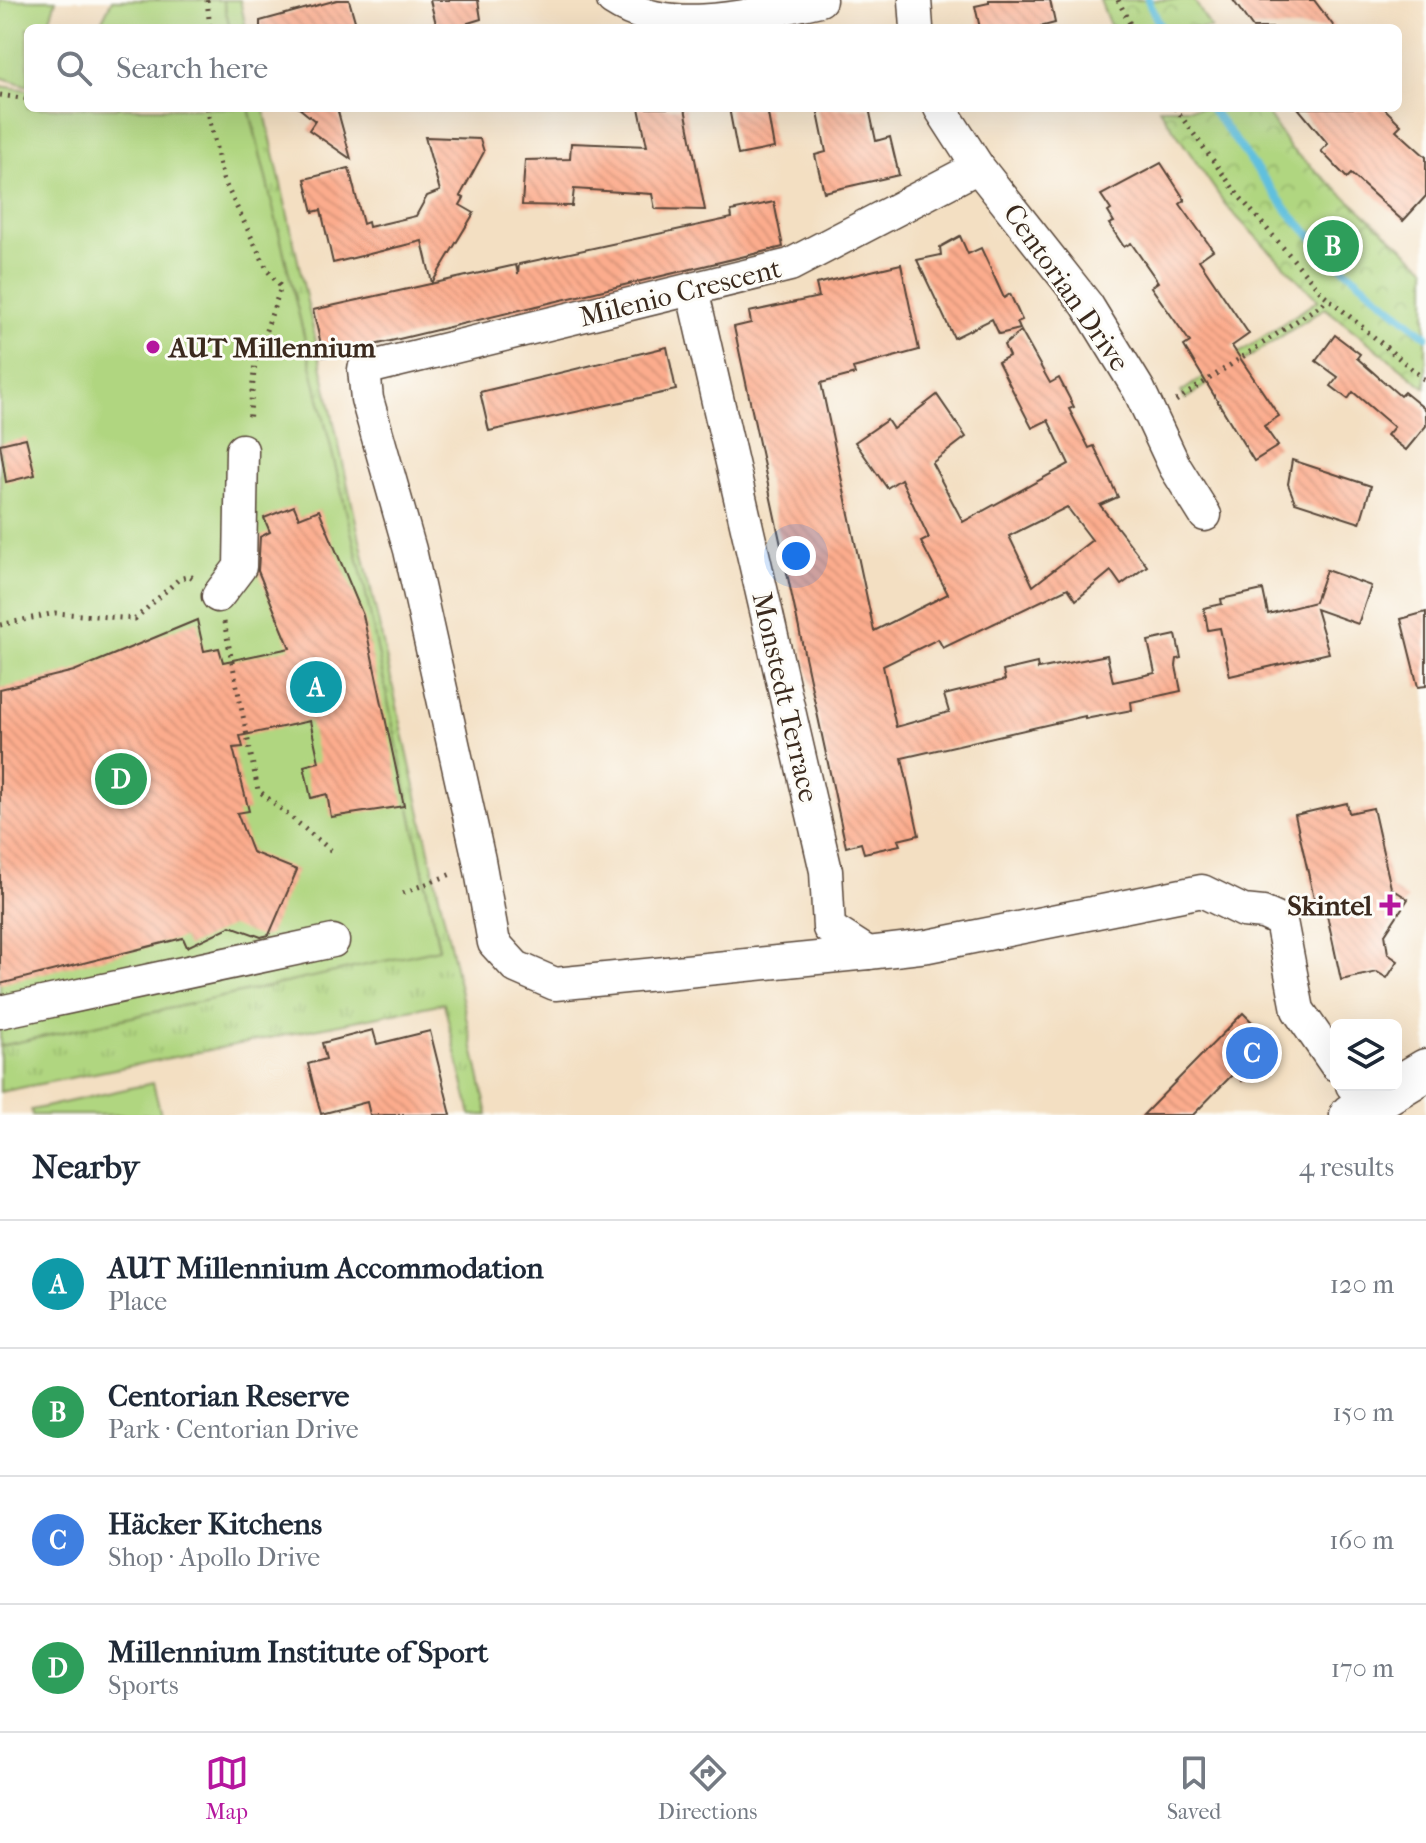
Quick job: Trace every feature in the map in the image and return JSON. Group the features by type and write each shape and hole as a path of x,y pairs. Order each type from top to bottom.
{"main road":[{"path":"1357,1101 1426,1070"}],"street":[{"path":"613,0 625,8 654,17 687,20 721,19 820,0"},
{"path":"915,0 917,24"},
{"name":"Centorian Drive","path":"943,112 978,167 1087,305 1152,418 1181,479 1205,515"},
{"name":"Milenio Crescent","path":"479,860 410,550 367,399 364,369 790,265 978,167"},
{"name":"Monstedt Terrace","path":"692,289 826,871 829,928 868,953"},
{"path":"218,596 240,567 242,450"},
{"path":"479,860 494,943 516,967 555,984 928,946 1202,891 1243,911 1263,913 1281,921 1298,1010 1330,1056"},
{"path":"0,1012 333,941"}],"path":[{"path":"207,0 210,24"},
{"path":"1118,0 1130,24"},
{"path":"0,95 24,98"},
{"path":"208,112 223,179 268,271 281,287 255,362 242,450"},
{"path":"1178,112 1238,195 1328,300 1426,381"},
{"path":"1152,418 1328,300"},
{"path":"0,625 55,613 135,619 179,579 190,576 218,596 258,790 333,852"},
{"path":"403,893 436,883 479,860"}],"green space":[{"path":"0,0 56,0 48,24 24,24 24,85 0,77"},
{"path":"112,0 223,0 229,24 100,24"},
{"path":"223,0 240,0 245,24 229,24"},
{"path":"1100,0 1194,0 1209,24 1109,24"},
{"name":"AUT Millennium","path":"0,86 24,89 24,112 250,112 364,585 439,949 0,1046"},
{"path":"250,112 265,112 488,1115 471,1115 444,1003 0,1092 0,1046 439,948 364,585"},
{"path":"1162,112 1267,112 1290,148 1426,268 1426,388 1325,308 1185,399 1181,392 1318,300 1227,207"},
{"path":"153,1083 161,1115 32,1115 31,1110"}],"building":[{"path":"337,0 349,0 356,24 260,24 260,21"},
{"path":"430,0 478,0 481,19 468,24 436,24"},
{"path":"989,0 1050,0 1055,23 979,24 975,6 989,3"},
{"path":"1233,0 1314,0 1332,24 1250,24"},
{"path":"304,112 338,112 351,159 309,130 315,121"},
{"path":"640,112 686,112 705,210 655,209 652,194 574,189 572,206 522,205 525,160 570,159 571,143 647,146"},
{"path":"730,112 768,112 774,148 738,155"},
{"path":"818,112 870,112 876,141 890,137 899,175 824,192 815,155 826,152"},
{"path":"1301,112 1388,112 1401,125 1396,130 1426,157 1426,196 1403,221 1351,174 1347,178 1321,151 1328,144"},
{"path":"425,137 480,139 484,152 460,196 464,198 460,205 474,213 432,283 422,241 333,263 321,210 313,212 305,179 349,168 363,224 368,222 369,227 416,216 427,196 440,191"},
{"path":"1161,163 1185,200 1180,204 1213,250 1199,260 1249,334 1232,346 1279,416 1264,426 1278,446 1254,461 1184,346 1190,342 1151,287 1158,282 1131,243 1124,247 1109,224 1114,222 1108,212 1111,210 1101,195"},
{"path":"774,202 783,247 324,357 313,310 516,265 518,274 519,264 732,218 731,211"},
{"path":"960,236 968,254 981,248 1004,298 1010,294 1022,320 1017,322 1020,329 999,334 992,319 954,338 917,260 941,255 940,247"},
{"path":"901,264 919,350 853,368 855,374 821,383 874,631 948,594 921,542 929,538 901,479 887,488 855,442 887,420 893,429 937,395 966,437 932,463 963,522 1069,464 1048,420 1032,428 998,362 1009,356 1004,345 1021,331 1050,383 1059,378 1074,407 1069,409 1089,448 1094,446 1118,497 1100,505 1147,566 1121,585 1111,571 1076,600 1068,588 943,648 938,639 883,666 896,727 949,712 944,695 1005,680 1003,671 1037,663 1038,669 1107,655 1113,682 1155,673 1148,641 1176,635 1181,658 1177,659 1176,666 1181,691 1131,702 1132,710 1085,719 1085,716 902,758 919,835 898,840 900,845 864,853 861,843 846,847 734,327 751,323 749,312 819,297 816,284","holes":["1067,507 1092,540 1033,586 1009,536"]},
{"path":"1335,335 1360,354 1357,358 1400,396 1404,392 1426,410 1426,426 1406,450 1387,435 1394,427 1353,392 1348,399 1331,386 1338,377 1316,361"},
{"path":"667,347 676,390 489,431 480,392"},
{"path":"26,438 35,475 6,482 0,444"},
{"path":"1292,460 1371,486 1360,523 1295,502 1288,484"},
{"path":"294,506 299,518 319,510 363,615 404,806 331,817 327,794 311,798 304,766 319,762 310,721 240,736 243,747 233,748 249,811 237,813 252,852 297,870 269,935 261,937 231,926 187,947 183,938 0,984 0,689 74,671 197,620 204,651 219,648 223,662 290,648 258,571 260,537 270,532 264,518"},
{"path":"1326,570 1371,586 1358,624 1316,609 1329,653 1230,676 1220,628 1208,630 1204,608 1222,604 1221,599 1263,590 1268,614 1315,602"},
{"path":"1426,612 1426,686 1418,687 1401,619"},
{"path":"1347,803 1349,813 1373,808 1391,888 1408,899 1385,934 1388,954 1398,961 1387,978 1377,972 1341,980 1324,901 1315,903 1295,815"},
{"path":"1243,1013 1276,1046 1242,1081 1234,1073 1193,1115 1143,1115"},
{"path":"373,1030 377,1044 430,1031 451,1115 370,1115 367,1102 321,1114 308,1064 326,1059 322,1043"}],"waterway":[{"path":"1148,0 1159,24"},
{"path":"1214,112 1290,214 1340,265 1426,336"}],"place":[{"name":"Centorian Reserve","path":"1333,246"},
{"name":"AUT Millennium","path":"153,347"},
{"name":"AUT Millennium Accommodation","path":"316,687"},
{"name":"Millennium Institute of Sport","path":"121,779"},
{"name":"Skintel","path":"1390,905"},
{"name":"Häcker Kitchens","path":"1252,1053"}]}
